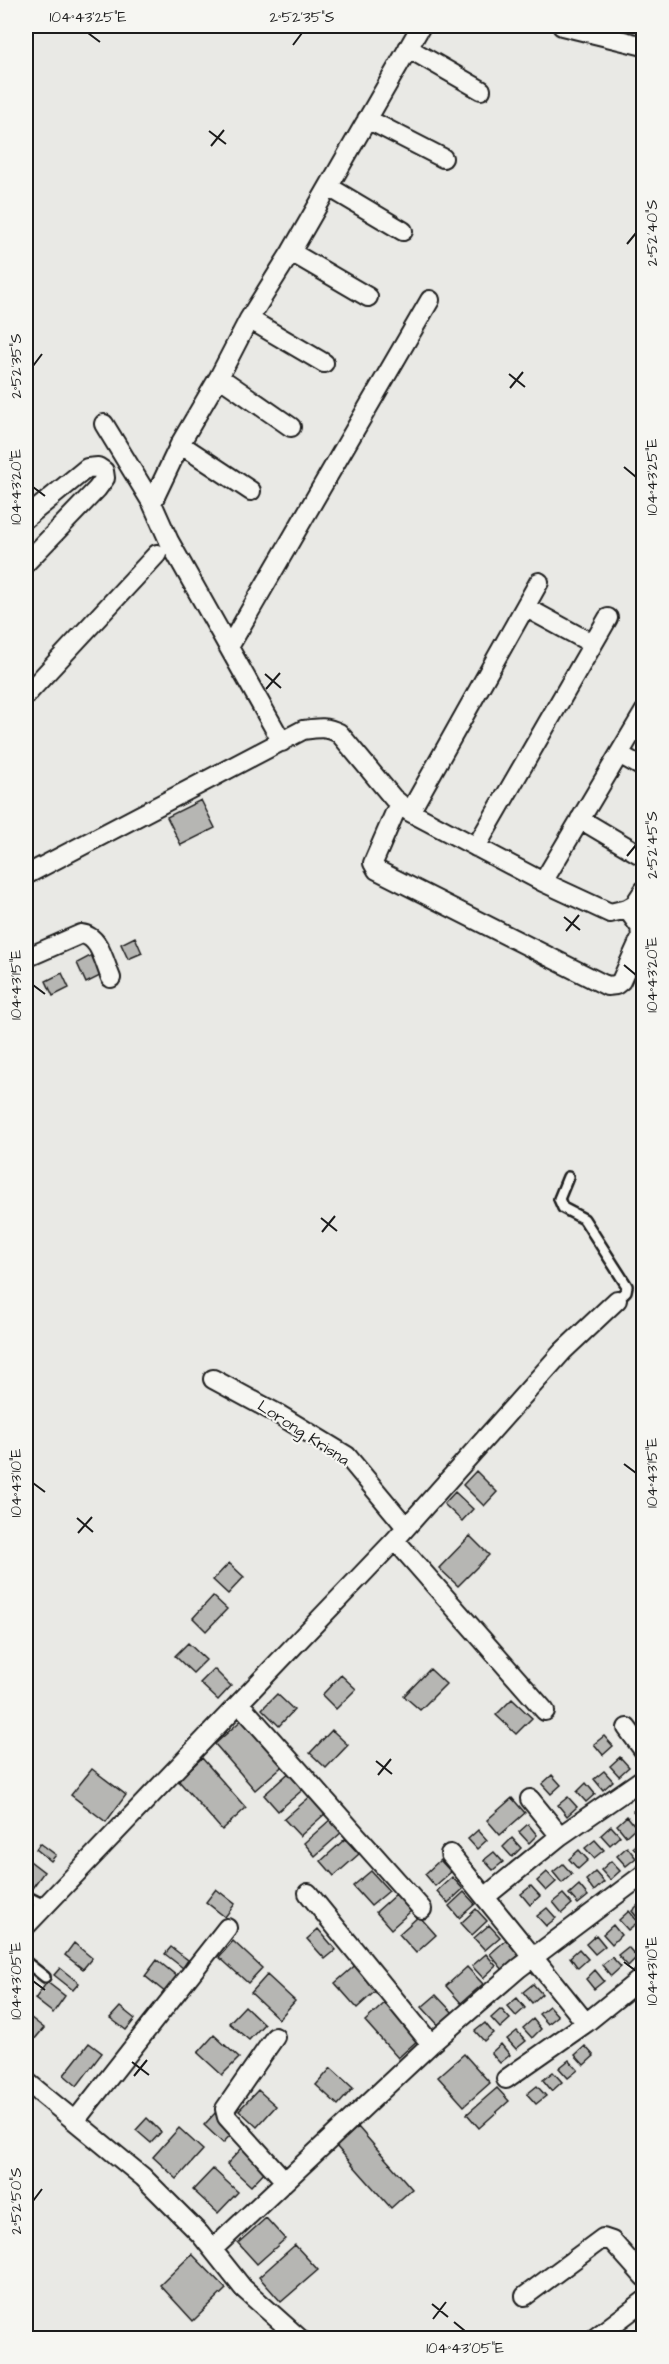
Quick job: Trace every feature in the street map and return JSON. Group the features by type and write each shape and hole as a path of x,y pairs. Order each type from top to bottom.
{"street":[{"path":"152,503 180,444 249,319 291,252 421,26"},
{"path":"561,26 644,46"},
{"path":"408,48 481,90"},
{"path":"367,119 443,158"},
{"path":"329,187 403,231"},
{"path":"291,252 368,297"},
{"path":"229,646 430,300"},
{"path":"249,319 324,363"},
{"path":"219,377 291,426"},
{"path":"104,424 152,503 170,541 282,742"},
{"path":"180,444 250,491"},
{"path":"26,518 87,468 98,466 104,471 105,478 97,489 26,563"},
{"path":"26,695 157,554"},
{"path":"539,582 376,852 373,863 377,870 607,986 616,985 621,981 642,937 640,927 627,909"},
{"path":"525,607 593,644"},
{"path":"476,847 608,618"},
{"path":"543,882 644,712"},
{"path":"27,871 303,730 330,728 344,738 393,798 405,807 543,882 610,913 627,909 634,904 644,890"},
{"path":"619,754 644,768"},
{"path":"580,819 644,857"},
{"path":"26,958 81,934 89,935 96,942 111,978"},
{"path":"26,1926 401,1533 563,1351 617,1300"},
{"name":"Lorong Krisna","path":"213,1379 271,1410 346,1456 401,1533 545,1711"},
{"path":"238,1702 422,1909"},
{"path":"627,1728 644,1750"},
{"path":"485,1897 560,1836 644,1778"},
{"path":"530,1799 560,1836"},
{"path":"450,1854 586,2022"},
{"path":"213,2249 431,2044 532,1958 644,1874"},
{"path":"308,1893 431,2044"},
{"path":"75,2121 227,1928"},
{"path":"506,2079 644,1977"},
{"path":"275,2037 225,2109 227,2117 285,2181"},
{"path":"26,2080 143,2177 172,2204 213,2249 243,2288 299,2338"},
{"path":"525,2296 603,2238 612,2241 644,2277"},
{"path":"595,2338 644,2301"}],"lane":[{"path":"568,1177 559,1199 563,1208 584,1219 627,1286 626,1292 617,1300"},
{"path":"26,1896 44,1905"},
{"path":"26,1962 45,1977"}],"building":[{"path":"201,800 215,828 181,845 167,817"},
{"path":"135,937 142,953 128,959 121,944"},
{"path":"94,954 104,974 86,983 77,963"},
{"path":"62,973 69,988 53,996 46,981"},
{"path":"476,1471 497,1492 484,1506 463,1485"},
{"path":"455,1492 473,1509 462,1521 444,1504"},
{"path":"470,1536 489,1555 458,1586 439,1568"},
{"path":"229,1563 244,1577 228,1594 213,1580"},
{"path":"213,1596 227,1609 206,1631 193,1618"},
{"path":"188,1643 206,1660 193,1673 175,1656"},
{"path":"214,1669 231,1686 218,1700 200,1683"},
{"path":"430,1669 446,1684 420,1710 404,1696"},
{"path":"341,1675 356,1689 336,1709 322,1695"},
{"path":"277,1694 294,1710 279,1726 262,1709"},
{"path":"512,1699 532,1718 516,1734 496,1715"},
{"path":"246,1716 287,1762 255,1790 215,1744"},
{"path":"332,1730 348,1745 326,1768 310,1753"},
{"path":"604,1736 613,1746 603,1755 594,1744"},
{"path":"620,1757 629,1767 619,1776 610,1766"},
{"path":"202,1758 246,1808 222,1830 178,1780"},
{"path":"92,1769 126,1795 106,1822 71,1795"},
{"path":"292,1770 307,1786 278,1811 264,1795"},
{"path":"604,1771 613,1781 603,1790 594,1779"},
{"path":"552,1775 561,1785 551,1794 542,1784"},
{"path":"586,1783 595,1794 586,1802 577,1792"},
{"path":"312,1795 327,1812 300,1836 284,1819"},
{"path":"568,1797 577,1807 567,1816 558,1805"},
{"path":"512,1798 525,1813 500,1835 487,1820"},
{"path":"643,1803 644,1820 642,1821 633,1811"},
{"path":"627,1816 636,1827 626,1836 617,1825"},
{"path":"331,1819 342,1832 315,1856 304,1843"},
{"path":"528,1824 537,1835 529,1843 519,1832"},
{"path":"611,1826 620,1836 610,1845 601,1835"},
{"path":"478,1830 487,1840 477,1849 468,1839"},
{"path":"512,1838 521,1848 512,1857 503,1847"},
{"path":"643,1838 644,1855 642,1857 633,1847"},
{"path":"345,1839 359,1854 334,1876 321,1861"},
{"path":"595,1840 604,1850 594,1858 585,1848"},
{"path":"40,1843 56,1855 51,1861 36,1849"},
{"path":"627,1847 636,1858 626,1866 617,1856"},
{"path":"579,1850 588,1860 578,1869 569,1859"},
{"path":"494,1852 503,1862 493,1870 484,1860"},
{"path":"26,1858 44,1872 30,1891 26,1888"},
{"path":"440,1860 451,1872 435,1886 425,1874"},
{"path":"611,1861 620,1871 610,1880 601,1870"},
{"path":"563,1864 572,1874 562,1883 553,1872"},
{"path":"371,1871 389,1891 371,1906 353,1886"},
{"path":"547,1872 556,1882 546,1891 537,1881"},
{"path":"595,1872 604,1882 594,1891 586,1880"},
{"path":"452,1877 463,1889 448,1903 437,1891"},
{"path":"579,1885 588,1896 578,1904 569,1894"},
{"path":"531,1886 540,1896 530,1905 521,1894"},
{"path":"216,1889 235,1904 225,1917 206,1902"},
{"path":"464,1892 475,1904 459,1918 449,1906"},
{"path":"396,1894 411,1911 391,1929 376,1912"},
{"path":"563,1894 572,1904 562,1913 553,1902"},
{"path":"641,1902 644,1905 644,1918 640,1921 632,1911"},
{"path":"547,1908 556,1918 546,1926 537,1916"},
{"path":"476,1909 487,1921 472,1935 461,1923"},
{"path":"629,1911 638,1922 628,1930 619,1920"},
{"path":"419,1916 436,1935 416,1953 399,1934"},
{"path":"489,1925 500,1937 485,1950 474,1938"},
{"path":"613,1925 621,1935 612,1944 603,1934"},
{"path":"318,1929 336,1950 325,1959 307,1939"},
{"path":"644,1934 644,1951 635,1942"},
{"path":"596,1935 605,1946 595,1954 586,1944"},
{"path":"506,1940 519,1955 503,1970 490,1954"},
{"path":"233,1941 262,1968 248,1983 219,1957"},
{"path":"74,1943 92,1958 83,1969 65,1955"},
{"path":"171,1947 188,1960 183,1968 165,1954"},
{"path":"628,1947 637,1957 628,1966 618,1955"},
{"path":"579,1949 588,1959 578,1968 570,1957"},
{"path":"486,1954 496,1966 483,1978 472,1966"},
{"path":"612,1957 621,1967 611,1976 602,1965"},
{"path":"157,1960 178,1977 166,1993 145,1976"},
{"path":"359,1962 381,1986 357,2008 335,1983"},
{"path":"467,1967 483,1984 461,2003 446,1986"},
{"path":"60,1968 79,1983 73,1990 54,1975"},
{"path":"595,1970 604,1981 594,1989 586,1979"},
{"path":"267,1975 295,2001 279,2019 251,1993"},
{"path":"47,1982 65,1996 53,2013 35,1999"},
{"path":"533,1984 542,1994 532,2003 523,1992"},
{"path":"436,1995 455,2015 441,2028 422,2007"},
{"path":"517,1998 525,2008 516,2016 507,2006"},
{"path":"387,2001 420,2038 398,2058 365,2021"},
{"path":"245,2006 264,2024 249,2040 229,2023"},
{"path":"549,2006 558,2016 548,2024 539,2014"},
{"path":"120,2007 135,2019 126,2030 110,2018"},
{"path":"501,2009 510,2019 500,2028 491,2018"},
{"path":"26,2014 44,2028 28,2047 26,2045"},
{"path":"533,2019 541,2029 532,2038 523,2028"},
{"path":"485,2023 493,2033 484,2041 475,2031"},
{"path":"517,2031 526,2041 516,2049 507,2039"},
{"path":"214,2035 239,2058 222,2075 198,2053"},
{"path":"89,2043 102,2053 77,2086 64,2075"},
{"path":"501,2044 510,2055 500,2063 491,2053"},
{"path":"585,2046 594,2056 584,2065 575,2055"},
{"path":"464,2054 490,2083 464,2106 438,2077"},
{"path":"569,2060 578,2070 568,2078 559,2068"},
{"path":"331,2068 353,2088 338,2105 316,2085"},
{"path":"553,2072 562,2082 552,2091 543,2080"},
{"path":"537,2086 546,2096 536,2104 527,2094"},
{"path":"497,2088 509,2101 479,2128 467,2114"},
{"path":"258,2090 276,2106 257,2127 239,2110"},
{"path":"216,2112 236,2129 223,2143 204,2125"},
{"path":"147,2118 161,2132 151,2143 136,2130"},
{"path":"358,2127 412,2189 391,2208 336,2146"},
{"path":"179,2128 203,2150 177,2179 153,2157"},
{"path":"243,2147 267,2169 251,2186 227,2164"},
{"path":"213,2169 238,2192 218,2213 193,2190"},
{"path":"266,2218 285,2239 257,2264 238,2243"},
{"path":"295,2245 318,2270 281,2302 259,2277"},
{"path":"192,2254 226,2289 193,2321 160,2285"}]}
